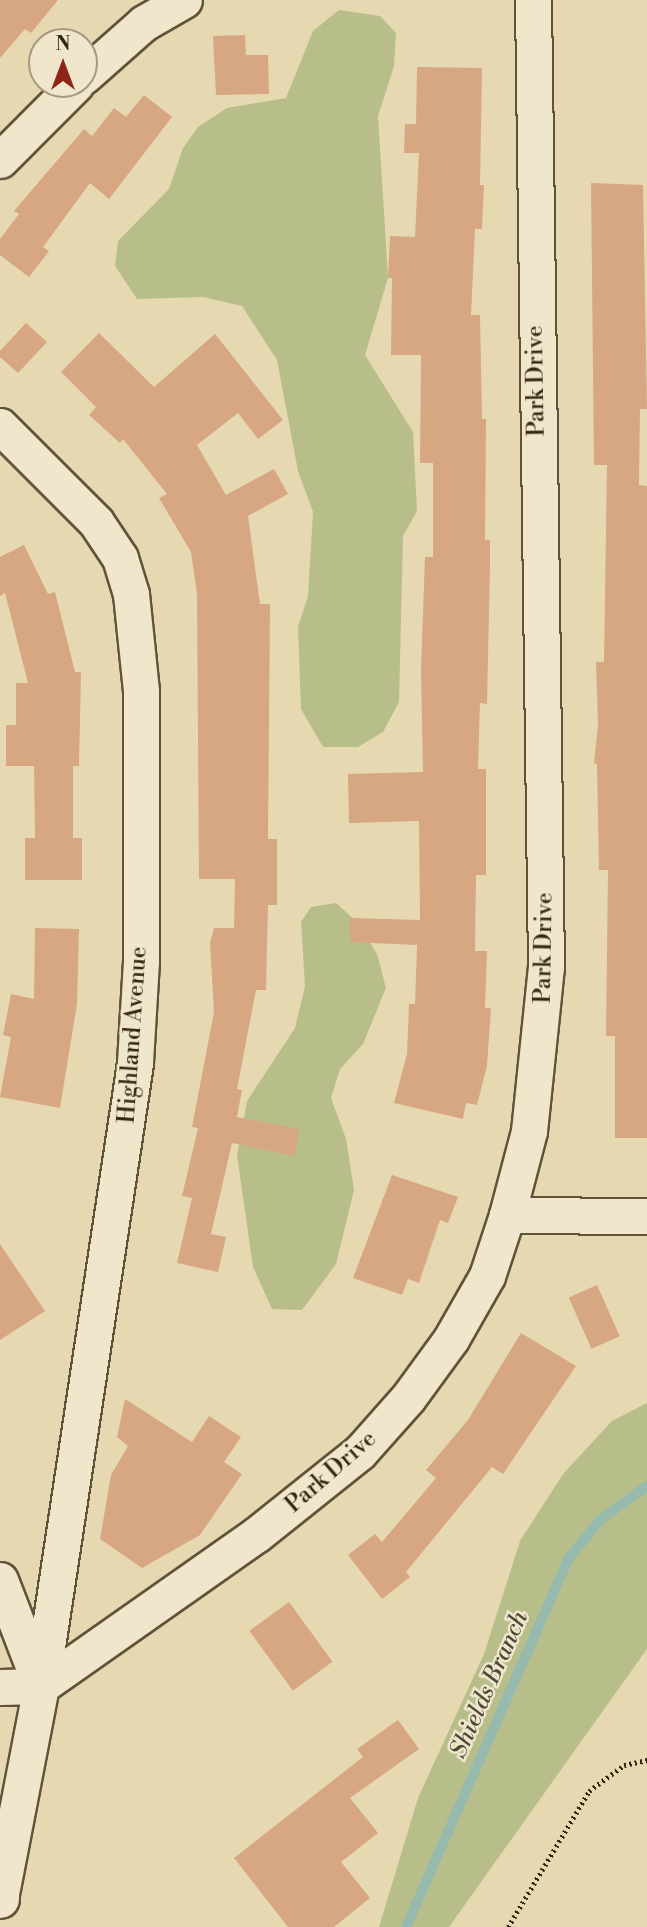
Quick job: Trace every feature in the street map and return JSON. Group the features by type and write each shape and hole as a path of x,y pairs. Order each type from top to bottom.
{"street":[{"path":"98,64 144,23 184,0"},
{"name":"Park Drive","path":"41,1686 256,1535 360,1452 408,1398 451,1339 488,1276 507,1215 528,1130 546,967 533,0"},
{"path":"0,160 62,98"},
{"name":"Highland Avenue","path":"0,426 110,541 131,594 141,691 141,961 135,1063 41,1686 1,1891"},
{"path":"507,1215 647,1216"},
{"path":"0,1580 41,1686 0,1686"}],"path":[{"path":"508,1927 589,1791 624,1765 647,1760"}],"green space":[{"path":"339,10 380,16 396,33 394,66 378,116 388,278 365,355 413,432 417,511 403,536 399,702 383,732 358,747 323,747 301,709 298,627 308,596 313,512 298,471 277,360 242,306 203,297 137,299 115,266 118,241 169,189 183,148 198,127 227,108 286,98 313,31"},
{"path":"336,903 358,923 377,954 386,988 363,1044 340,1069 331,1098 346,1139 354,1190 336,1264 302,1310 272,1309 253,1267 237,1155 247,1101 295,1028 305,986 301,922 311,907"},
{"path":"647,1403 647,1649 449,1927 379,1927 418,1798 484,1654 520,1541 563,1474 612,1421"}],"building":[{"path":"0,0 58,0 35,28 28,28 28,31 25,29 0,58"},
{"path":"245,35 246,55 268,55 269,94 216,95 213,36"},
{"path":"417,67 482,68 480,185 484,185 482,229 475,229 471,315 480,315 482,419 486,419 485,540 490,540 490,565 487,704 480,703 478,769 486,769 486,875 476,875 475,951 487,951 485,1008 491,1008 487,1066 477,1105 466,1103 463,1119 394,1103 407,1054 409,1004 415,1004 417,945 350,942 350,918 420,920 419,821 349,823 348,774 423,772 421,669 425,557 433,557 433,463 420,463 421,355 391,355 392,278 388,278 390,236 415,237 419,153 404,153 405,124 416,124"},
{"path":"144,95 172,117 109,199 90,183 43,247 49,251 29,277 0,255 0,239 19,214 14,211 84,129 92,136 114,108 126,117"},
{"path":"591,183 643,185 647,409 640,409 639,485 647,486 647,1138 615,1138 615,1036 606,1036 608,870 599,870 597,764 594,763 598,725 596,662 604,662 607,465 594,465"},
{"path":"26,323 47,342 18,373 0,357 0,351"},
{"path":"99,333 154,387 215,334 283,420 258,439 238,413 197,445 226,495 274,469 288,494 248,516 260,604 270,604 268,839 277,839 277,905 268,905 266,990 256,990 237,1089 242,1090 237,1117 299,1129 294,1156 232,1143 211,1234 226,1237 218,1272 177,1263 192,1198 182,1196 198,1128 192,1127 214,1012 210,943 214,928 234,928 235,879 199,879 197,594 191,552 159,498 167,494 123,439 120,443 89,415 96,407 61,372"},
{"path":"24,545 48,594 55,592 75,672 81,672 79,766 73,766 73,838 82,838 82,880 25,880 25,838 35,838 34,766 6,766 6,725 16,725 16,683 28,683 5,593 0,596 0,557"},
{"path":"35,928 79,929 77,1004 60,1108 0,1097 11,1037 3,1035 11,994 34,999"},
{"path":"392,1175 458,1197 448,1223 440,1220 419,1283 408,1279 402,1295 353,1278"},
{"path":"0,1244 45,1311 0,1340"},
{"path":"597,1285 620,1336 591,1349 569,1298"},
{"path":"521,1333 576,1366 503,1474 492,1467 406,1572 410,1577 382,1599 348,1555 375,1534 382,1542 436,1478 426,1470 468,1420"},
{"path":"125,1399 192,1442 209,1416 241,1437 224,1462 242,1474 200,1535 142,1568 100,1539 111,1475 128,1446 117,1437"},
{"path":"289,1602 332,1662 293,1691 249,1631"},
{"path":"398,1720 419,1749 350,1798 378,1833 341,1862 370,1898 334,1927 288,1927 234,1858 363,1757 357,1749"}],"waterway":[{"name":"Shields Branch","path":"406,1927 568,1559 600,1520 647,1486"}]}
